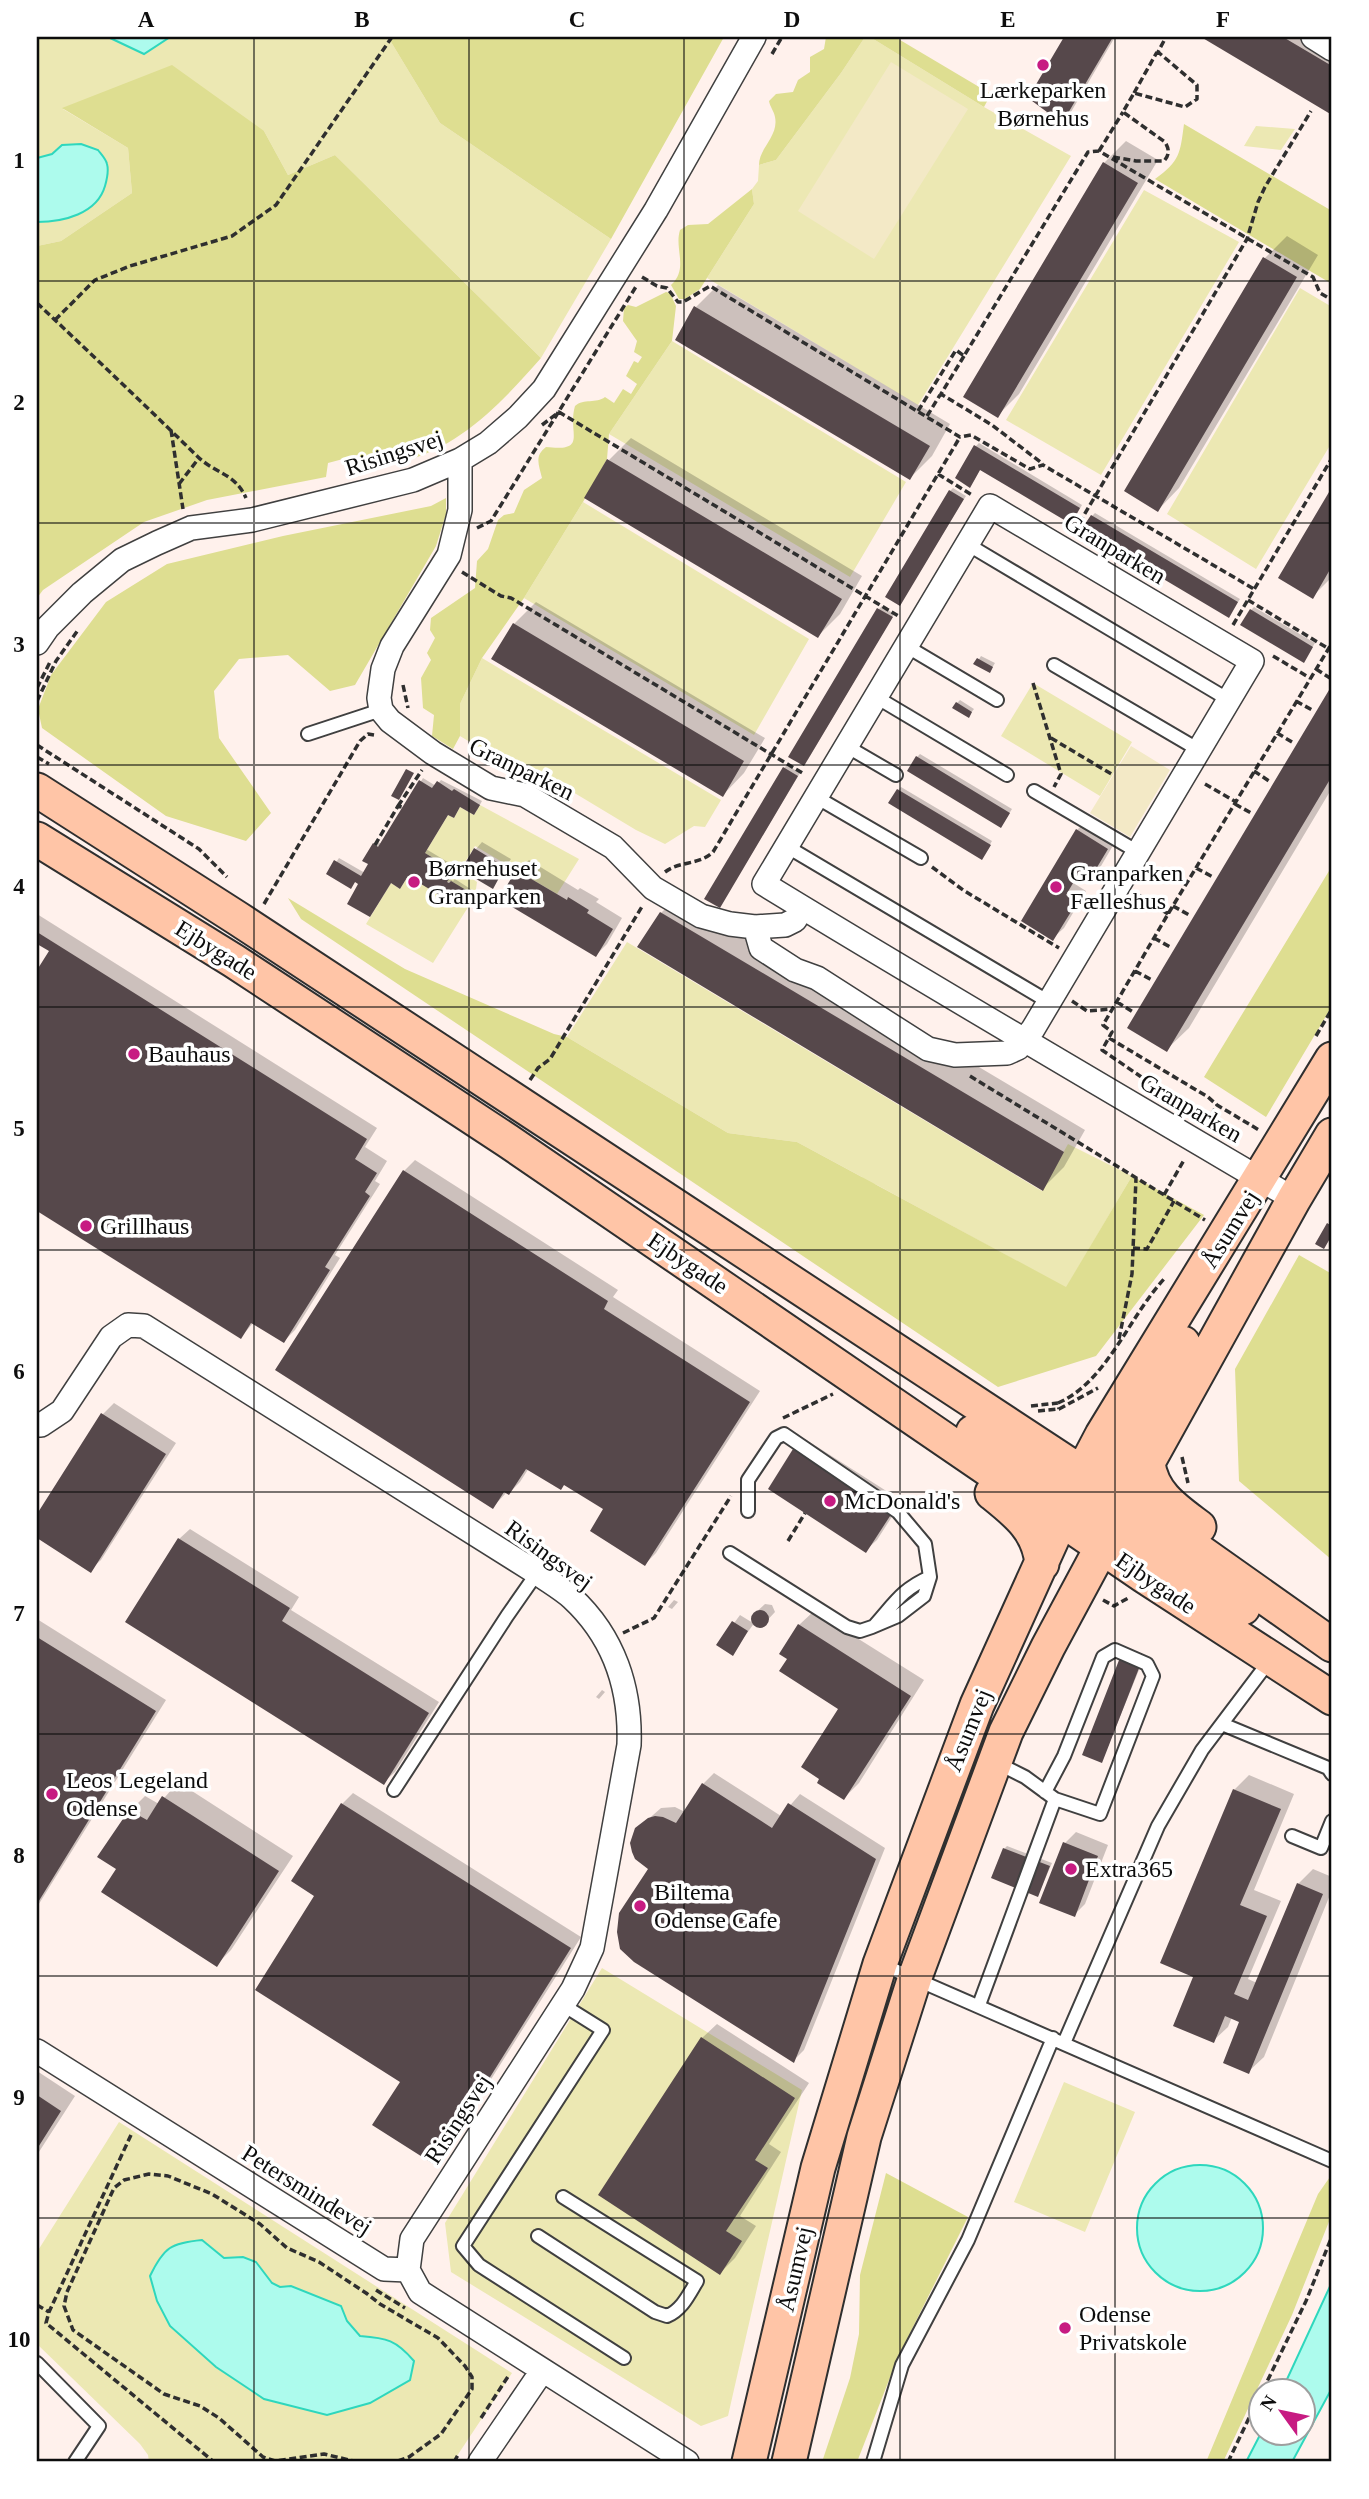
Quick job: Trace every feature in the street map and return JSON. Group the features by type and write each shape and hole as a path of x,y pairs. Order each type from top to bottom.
{"main road":[{"name":"Ejbygade","path":"37,790 200,894 1044,1449 1144,1576 1332,1698"},
{"path":"37,813 102,853 200,894"},
{"name":"Ejbygade","path":"37,839 234,961 508,1141 921,1423 1093,1510 1332,1645"},
{"name":"Åsumvej","path":"1214,1255 1332,1059"},
{"name":"Åsumvej","path":"750,2462 818,2168 880,1964 977,1705 1042,1563 1093,1510 1147,1463 1332,1135"},
{"path":"1093,1510 1123,1448 1193,1325 1214,1255"},
{"path":"1044,1449 1060,1445 1078,1434 1145,1331 1214,1255"},
{"path":"753,1307 867,1366 1268,1624 1332,1654"},
{"path":"921,1423 971,1476 1028,1525 1041,1550 1042,1563"},
{"path":"1147,1463 1154,1484 1165,1500 1280,1587 1332,1635"},
{"name":"Åsumvej","path":"789,2462 864,2137 915,1977 1000,1747 1093,1510"},
{"path":"1000,1747 1036,1707 1108,1583 1131,1574 1144,1576"}],"street":[{"name":"Risingsvej","path":"37,643 48,626 122,560 191,528 252,520 413,480 460,460 488,443 518,418 544,389 656,210 754,37"},
{"path":"1313,37 1332,50"},
{"path":"381,710 379,698 383,669 392,646 449,555 460,510 460,460"},
{"name":"Granparken","path":"1252,661 990,506 764,884 1294,1199"},
{"path":"755,927 761,948 784,963 817,978 928,1049 955,1055 1007,1053 1018,1048 1027,1040 1252,661"},
{"name":"Granparken","path":"381,710 390,721 433,753 491,788 525,795 613,847 653,888 701,916 755,927 785,925 795,920 802,908"},
{"name":"Risingsvej","path":"37,1425 61,1411 111,1337 128,1325 144,1326 537,1573 571,1598 595,1623 615,1657 627,1696 629,1745 592,1948 563,2005 412,2239 408,2270"},
{"name":"Petersmindevej","path":"37,2051 131,2126 384,2269 408,2270"},
{"path":"408,2270 419,2292 687,2462"},
{"path":"470,2457 542,2371"}],"lane":[{"path":"967,544 1229,700"},
{"path":"906,646 997,700"},
{"path":"1054,665 1199,750"},
{"path":"876,697 1007,775"},
{"path":"308,734 381,710"},
{"path":"846,746 896,775"},
{"path":"1034,791 1138,852"},
{"path":"816,797 921,858"},
{"path":"786,846 1049,1003"},
{"path":"730,1553 847,1627 860,1630 872,1628 898,1616 923,1596 930,1577 925,1544 898,1512 784,1434 776,1438 748,1480 748,1511"},
{"path":"394,1790 537,1573"},
{"path":"979,2005 1050,1796 1064,1756 1103,1657 1115,1650 1147,1664 1153,1676 1100,1814 1050,1796 1025,1777 1000,1747"},
{"path":"873,2462 902,2365 968,2240 1158,1826 1202,1750 1271,1659"},
{"path":"1222,1724 1328,1768 1332,1774"},
{"path":"1293,1836 1321,1848 1332,1821"},
{"path":"880,1964 1332,2161"},
{"path":"563,2005 603,2030 463,2246 480,2266 624,2358"},
{"path":"538,2236 655,2312 667,2316 676,2313 687,2299 697,2281 563,2197"},
{"path":"37,2363 99,2426 75,2462"}],"path":[{"path":"55,320 95,280 130,266 232,236 276,205 392,37"},
{"path":"768,61 782,37"},
{"path":"1100,151 1166,37"},
{"path":"1134,93 1185,107 1196,99 1196,85 1158,52"},
{"path":"1076,528 1247,239 1261,194 1311,111"},
{"path":"1108,156 1155,163 1164,161 1168,155 1165,142 1123,112"},
{"path":"927,416 1088,152 1100,151 1312,277 1320,292 1332,300"},
{"path":"475,529 491,521 642,277 657,286 667,288 678,302 683,302 710,286 960,437 971,435 1030,469 1043,465"},
{"path":"37,303 199,458 233,478 242,488 247,500 234,503"},
{"path":"582,363 600,334"},
{"path":"918,411 956,350 964,356"},
{"path":"940,394 992,425 1043,465 1254,589"},
{"path":"539,428 559,412"},
{"path":"559,412 895,614"},
{"path":"170,428 184,516"},
{"path":"516,1101 538,1068 550,1059 659,878 670,868 703,859 713,852 960,437"},
{"path":"179,484 199,458"},
{"path":"1234,623 1332,458"},
{"path":"938,474 968,492"},
{"path":"457,569 501,596 511,598 802,772"},
{"path":"1248,600 1329,649"},
{"path":"37,701 56,661 83,622"},
{"path":"37,688 61,643"},
{"path":"1185,1108 1102,1050 1112,1032 1103,1025 1332,643"},
{"path":"1252,661 1268,654 1310,678"},
{"path":"1315,669 1331,678"},
{"path":"403,681 409,710"},
{"path":"1032,683 1061,774 1047,798"},
{"path":"1296,701 1312,710"},
{"path":"1277,733 1292,742"},
{"path":"256,899 264,904 360,741 368,734 383,738"},
{"path":"1049,737 1113,775"},
{"path":"37,745 199,849 231,881"},
{"path":"375,845 433,753"},
{"path":"1254,771 1269,781"},
{"path":"1207,785 1251,813"},
{"path":"921,858 963,890 1075,958"},
{"path":"1196,868 1213,877"},
{"path":"1141,897 1168,914"},
{"path":"1173,905 1191,916"},
{"path":"1154,938 1172,948"},
{"path":"1135,971 1152,980"},
{"path":"1116,1002 1133,1012"},
{"path":"1075,1003 1087,1011 1112,1009"},
{"path":"1109,1038 1259,1131"},
{"path":"955,1055 957,1068 1207,1220 1214,1255"},
{"path":"1023,1405 1058,1406 1072,1397 1094,1378 1119,1341 1132,1273 1136,1178"},
{"path":"1133,1248 1147,1249 1174,1201"},
{"path":"1030,1412 1058,1406 1112,1380"},
{"path":"779,1420 860,1381"},
{"path":"1181,1453 1189,1486"},
{"path":"606,1641 654,1618 737,1486"},
{"path":"788,1541 805,1513"},
{"path":"131,2126 46,2323 214,2462"},
{"path":"358,2462 324,2454 283,2461 263,2457 219,2417 200,2406 164,2394 73,2330 64,2306 67,2292 114,2188 124,2180 149,2174 168,2176 212,2194 260,2224 287,2248 319,2262 380,2304 438,2338 452,2351 472,2377 472,2389 441,2434 409,2457 395,2462"},
{"path":"1270,2376 1306,2301 1332,2236"},
{"path":"367,2284 414,2314"},
{"path":"37,2305 49,2312"},
{"path":"481,2418 509,2374"},
{"path":"1228,2462 1246,2425"},
{"path":"454,2462 470,2457"}],"shaded area":[{"path":"37,37 108,37 144,54 170,37 388,37 440,123 611,239 541,358 335,155 288,175 264,131 63,109 128,148 132,193 61,241 37,246 37,222 51,222 98,150 81,144 62,145 52,154 37,158"},
{"path":"388,37 724,37 611,239 440,123"},
{"path":"826,37 865,37 776,160 759,165 775,124 769,101 776,94 793,92 798,80 810,72 810,57 824,49"},
{"path":"865,37 870,37 984,107 1071,156 918,405 707,278 754,204 752,189 758,181 759,165 776,160"},
{"path":"870,37 895,37 991,94 984,107"},
{"path":"891,62 968,109 874,259 798,211"},
{"path":"172,65 264,131 288,175 335,155 541,358 496,406 444,445 403,461 389,463 365,465 358,455 328,463 326,477 207,500 144,522 43,590 37,598 37,246 61,241 132,193 128,148 62,108"},
{"path":"1184,124 1332,211 1332,284 1155,179 1174,162"},
{"path":"1256,126 1295,129 1281,150 1244,146"},
{"path":"752,189 754,204 700,289 685,299 679,299 671,285 680,266 680,230 688,225 708,224"},
{"path":"1144,190 1239,242 1101,475 1006,420"},
{"path":"1300,288 1332,307 1332,442 1256,569 1167,514"},
{"path":"666,292 670,293 676,306 672,341 609,434 607,459 583,502 524,598 482,658 460,704 460,736 453,749 432,736 434,715 423,708 421,678 431,660 427,653 435,638 430,630 431,618 475,588 477,561 488,549 498,520 504,515 514,513 524,490 542,478 538,461 542,450 572,443 575,406 605,397 614,403 623,389 631,394 637,384 626,376 634,361 638,363 642,357 634,352 637,341 623,321 624,308 628,305 636,307"},
{"path":"672,341 906,482 850,577 609,434"},
{"path":"446,498 446,514 436,546 355,685 330,691 288,655 239,659 214,691 219,738 271,813 246,841 166,816 42,728 38,709 51,675 106,602 167,564 283,536 431,506"},
{"path":"583,502 809,639 754,735 524,598"},
{"path":"482,658 721,800 705,827 694,826 665,844 636,830 528,765 498,759 460,736 460,704"},
{"path":"1033,683 1132,742 1100,796 1001,736"},
{"path":"1131,746 1170,770 1130,837 1090,813"},
{"path":"480,805 579,859 557,894 475,846 460,870 477,882 475,896 433,963 366,924 391,883 400,889 408,876 445,890 444,894 463,905 471,894 451,881 447,882 454,871 425,853 448,815 454,818 460,807 474,815"},
{"path":"1332,866 1332,1006 1266,1117 1204,1077"},
{"path":"288,898 405,969 554,1034 567,1037 728,1133 797,1142 1066,1287 1132,1176 1204,1215 1096,1356 998,1387 301,919"},
{"path":"627,942 1042,1191 1068,1144 1132,1176 1066,1288 877,1185 864,1181 862,1177 797,1142 728,1133 567,1037"},
{"path":"1299,1255 1332,1274 1332,1560 1239,1481 1235,1369"},
{"path":"602,1968 802,2090 728,2416 701,2426 451,2272 445,2223"},
{"path":"1064,2082 1135,2112 1085,2232 1014,2202"},
{"path":"119,2122 512,2373 453,2462 149,2462 148,2455 140,2444 37,2344 37,2252"},
{"path":"886,2173 968,2217 898,2357 857,2462 822,2462 850,2378 859,2334 860,2275"},
{"path":"1332,2174 1332,2214 1292,2315 1263,2376 1246,2376 1246,2413 1223,2462 1206,2462 1318,2194"}],"water":[{"path":"108,37 170,37 144,54"},
{"path":"81,144 98,150 106,162 107,178 101,196 78,215 37,222 37,158 52,154 62,145"},
{"path":"1200,2165 1224,2170 1244,2184 1258,2204 1263,2228 1258,2252 1244,2272 1224,2286 1200,2291 1176,2286 1156,2272 1142,2252 1137,2228 1142,2204 1156,2184 1176,2170"},
{"path":"202,2240 224,2258 243,2257 256,2262 272,2283 280,2287 291,2286 341,2306 347,2321 360,2336 390,2341 408,2354 414,2361 410,2380 370,2403 327,2415 264,2399 216,2367 170,2326 157,2301 150,2276 170,2248"},
{"path":"1332,2282 1332,2388 1316,2418 1316,2376 1288,2376"},
{"path":"1254,2446 1301,2446 1292,2462 1246,2462"}],"building":[{"path":"1064,37 1113,37 1061,125 1045,116 1047,112 1028,98"},
{"path":"1201,37 1283,37 1332,66 1332,115"},
{"path":"1103,162 1138,183 998,418 963,397"},
{"path":"1263,257 1297,277 1158,512 1124,491"},
{"path":"694,306 930,446 910,480 675,340"},
{"path":"974,445 1080,508 1071,524 980,470 970,488 955,478"},
{"path":"607,459 842,599 818,638 584,498"},
{"path":"1332,487 1332,566 1313,599 1278,578"},
{"path":"949,490 964,499 900,606 885,597"},
{"path":"1091,515 1238,602 1229,618 1081,530"},
{"path":"877,608 893,617 804,766 788,757"},
{"path":"1250,609 1313,647 1304,663 1240,625"},
{"path":"513,623 744,761 723,797 491,659"},
{"path":"977,658 993,667 990,673 973,664"},
{"path":"1332,685 1332,776 1167,1052 1127,1028"},
{"path":"956,702 972,712 969,718 952,708"},
{"path":"916,756 1010,813 1001,828 907,771"},
{"path":"783,767 798,776 720,908 704,899"},
{"path":"406,769 414,773 399,800 391,796"},
{"path":"419,780 432,788 437,781 480,805 474,815 460,807 454,818 448,815 425,853 454,871 447,882 451,881 471,893 463,906 443,893 445,890 439,895 408,876 400,889 391,883 370,917 347,904 358,884 355,882 351,889 326,874 334,860 361,876 368,864 362,861 373,843 378,847"},
{"path":"897,789 991,845 982,860 888,803"},
{"name":"Granparken Fælleshus","path":"1076,829 1108,849 1090,879 1079,873 1066,895 1077,902 1053,941 1021,921"},
{"path":"474,848 505,867 493,889 461,870"},
{"path":"516,870 567,900 568,897 613,929 596,957 499,899"},
{"path":"660,912 1064,1152 1043,1191 637,947"},
{"name":"Bauhaus","path":"37,932 367,1139 355,1159 377,1173 365,1192 370,1196 325,1267 330,1270 284,1343 251,1323 241,1339 37,1211 37,970 49,951 37,944"},
{"path":"403,1170 608,1301 604,1309 750,1402 645,1566 590,1531 603,1509 564,1485 561,1490 526,1469 509,1495 504,1492 493,1509 275,1370"},
{"path":"1327,1223 1332,1226 1332,1235 1324,1249 1315,1244"},
{"path":"101,1413 166,1454 91,1573 37,1538 37,1514"},
{"name":"McDonald's","path":"793,1449 892,1513 866,1553 768,1489"},
{"path":"178,1538 290,1608 282,1621 429,1713 384,1785 125,1622"},
{"path":"760,1610 766,1613 769,1619 766,1625 760,1628 754,1625 751,1619 754,1613"},
{"path":"732,1621 748,1631 733,1656 716,1645"},
{"path":"798,1624 911,1696 844,1800 817,1783 819,1779 801,1767 838,1709 779,1671 787,1659 779,1654"},
{"path":"37,1637 156,1711 37,1904"},
{"path":"1121,1655 1141,1663 1102,1763 1082,1755"},
{"path":"702,1783 772,1828 788,1803 876,1859 794,2063 634,1962 620,1949 617,1932 619,1913 648,1869 635,1859 632,1852 630,1843 635,1828 655,1816 676,1823"},
{"path":"1233,1789 1281,1809 1240,1905 1267,1916 1234,1994 1248,2000 1297,1883 1323,1894 1249,2074 1223,2063 1239,2022 1225,2016 1214,2043 1173,2026 1193,1977 1160,1963"},
{"path":"162,1796 279,1871 217,1967 101,1892 116,1869 97,1857 129,1810 147,1820"},
{"path":"341,1803 571,1948 435,2165 372,2125 400,2082 255,1990 314,1896 291,1881"},
{"path":"1063,1842 1098,1856 1075,1917 1039,1903"},
{"path":"1003,1848 1050,1866 1038,1897 991,1878"},
{"path":"701,2037 795,2098 755,2160 768,2168 726,2231 742,2241 720,2275 598,2195"},
{"path":"37,2095 61,2111 37,2149"}],"place":[{"name":"Lærkeparken Børnehus","path":"1043,65"},
{"name":"Børnehuset Granparken","path":"414,882"},
{"name":"Granparken Fælleshus","path":"1056,887"},
{"name":"Bauhaus","path":"134,1054"},
{"name":"Grillhaus","path":"86,1226"},
{"name":"McDonald's","path":"830,1501"},
{"name":"Leos Legeland Odense","path":"52,1794"},
{"name":"Extra365","path":"1071,1869"},
{"name":"Biltema Odense Cafe","path":"640,1906"},
{"name":"Odense Privatskole","path":"1065,2328"}]}
